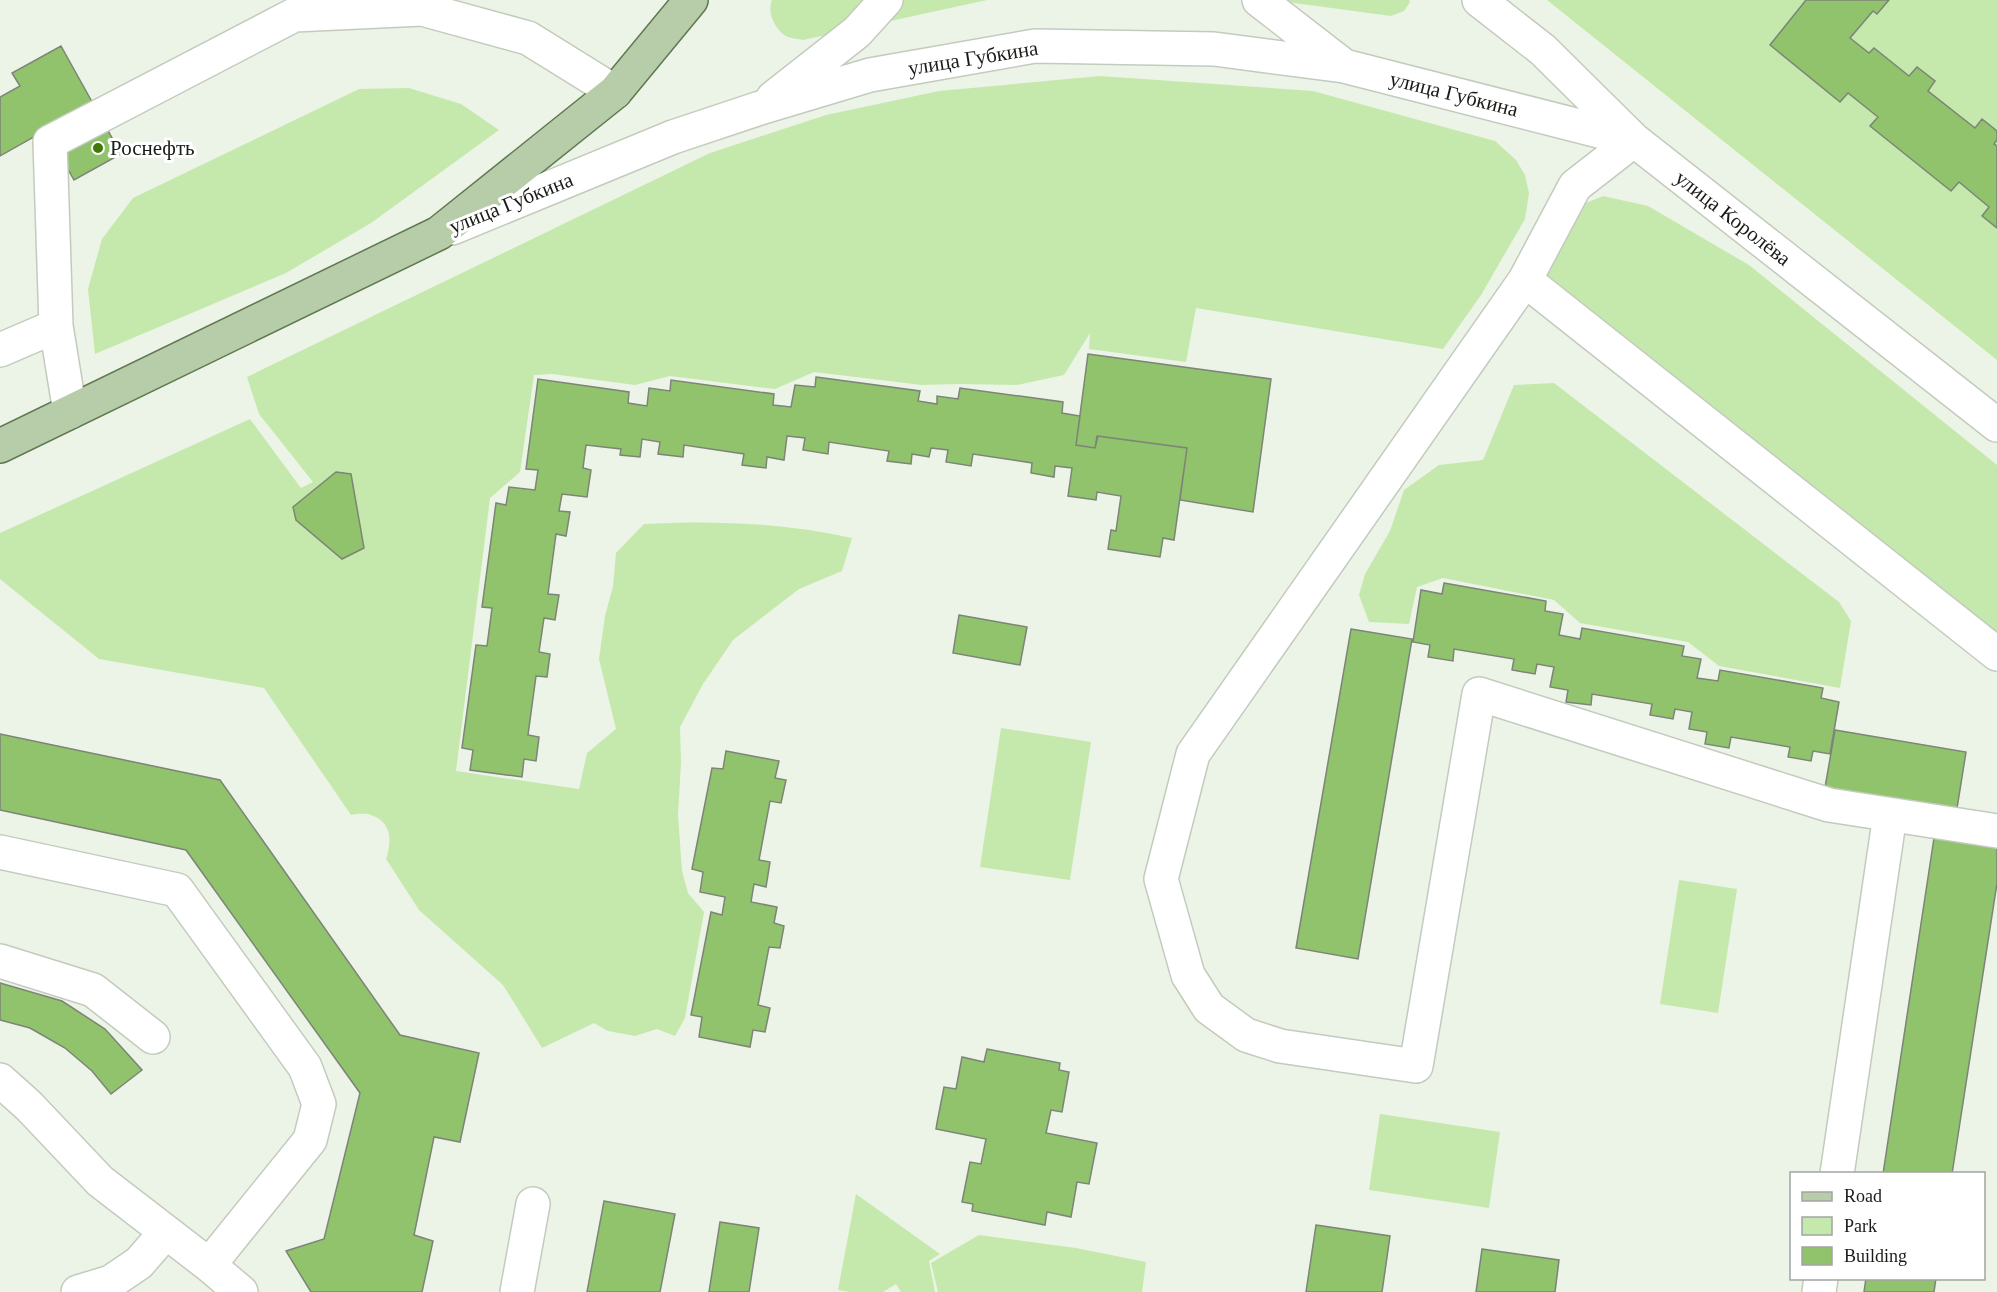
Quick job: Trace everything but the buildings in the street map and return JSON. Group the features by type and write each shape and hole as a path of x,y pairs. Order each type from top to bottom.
{"main road":[{"name":"улица Губкина","path":"0,446 439,233 615,92 691,0"}],"street":[{"path":"760,108 857,32 886,0"},
{"path":"1259,0 1344,66"},
{"name":"улица Королёва","path":"1479,0 1543,50 1634,140 1997,425"},
{"path":"70,412 56,326 50,142 294,15 422,9 528,38 615,92"},
{"name":"улица Губкина","path":"439,233 673,137 760,108 870,75 1035,46 1214,49 1344,66 1634,140"},
{"path":"1634,140 1575,186 1525,280 1192,754 1161,879 1188,975 1209,1008 1246,1035 1280,1046 1416,1066 1479,694 1829,805 1997,831"},
{"path":"1525,280 1997,654"},
{"path":"0,350 56,326"},
{"path":"1837,1172 1890,814"},
{"path":"0,852 177,890 305,1067 319,1104 310,1140 209,1265"},
{"path":"0,961 93,990 153,1037"},
{"path":"0,1080 29,1106 100,1181 241,1292"},
{"path":"517,1292 533,1204"},
{"path":"78,1292 111,1282 139,1263 165,1233"}],"green space":[{"path":"772,0 987,0 803,40 786,36 780,32 772,19 770,9"},
{"path":"1272,0 1409,0 1410,2 1404,11 1391,16"},
{"path":"1547,0 1997,0 1997,360"},
{"path":"1100,76 1313,91 1495,141 1516,160 1525,175 1529,193 1525,219 1481,295 1443,349 1196,308 1186,362 1089,349 1090,333 1064,375 1017,385 922,385 814,372 775,389 670,376 635,385 552,374 534,375 520,472 490,498 456,771 579,789 587,753 616,729 599,659 605,616 613,586 616,553 644,524 696,522 748,524 801,529 852,538 842,571 799,589 733,640 703,684 680,727 678,815 682,871 688,893 704,912 685,1018 675,1036 657,1029 635,1036 608,1031 594,1023 542,1048 503,985 419,910 386,859 389,846 387,827 371,815 351,815 264,688 99,659 0,579 0,533 250,419 301,488 313,482 259,414 247,377 710,153 826,115 939,91"},
{"path":"409,88 461,104 499,130 371,223 286,273 95,354 88,289 102,239 133,198 359,89"},
{"path":"1603,196 1648,206 1749,265 1997,465 1997,647 1536,279 1581,205"},
{"path":"1554,383 1839,602 1851,621 1840,688 1719,666 1688,642 1580,623 1554,600 1443,578 1417,587 1409,624 1369,622 1359,595 1365,574 1390,531 1404,490 1439,465 1483,460 1514,385"},
{"path":"1001,728 1091,742 1070,880 980,867"},
{"path":"1679,880 1737,889 1718,1013 1660,1004"},
{"path":"1380,1114 1500,1132 1489,1208 1369,1190"},
{"path":"856,1194 940,1254 929,1261 935,1292 901,1292 896,1284 883,1292 838,1290"},
{"path":"979,1235 1076,1248 1146,1262 1142,1292 938,1292 931,1263"}],"place":[{"name":"Роснефть","path":"98,148"}]}
